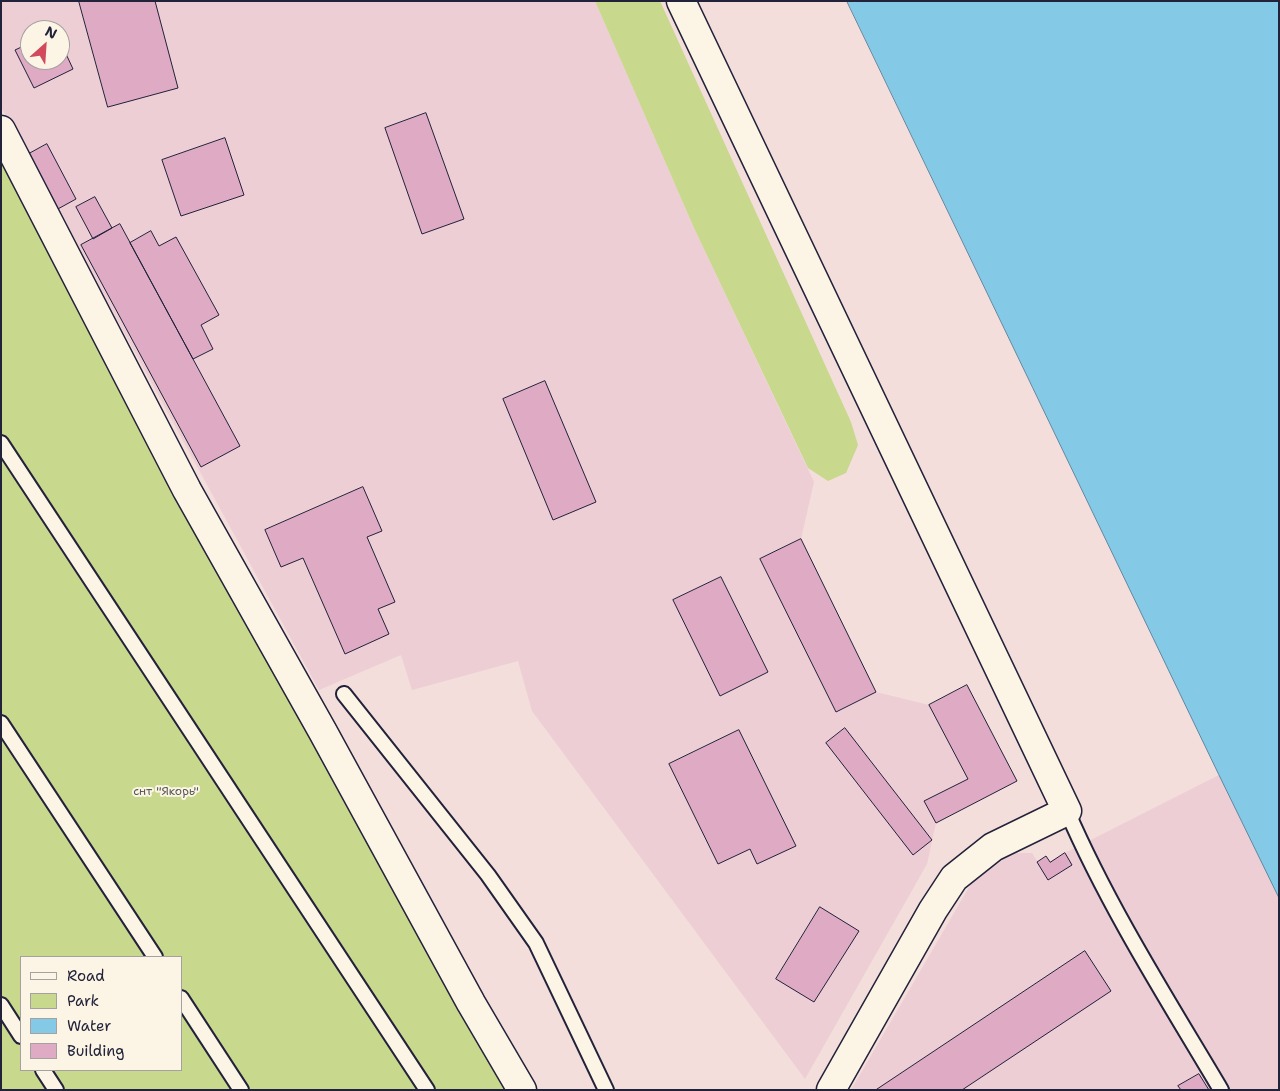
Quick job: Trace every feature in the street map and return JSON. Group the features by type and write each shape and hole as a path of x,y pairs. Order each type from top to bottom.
{"street":[{"path":"681,1 1067,811 993,846 954,878 933,910 831,1090"},
{"path":"1,130 187,490 323,732 471,1002 522,1090"}],"lane":[{"path":"1,443 428,1090"},
{"path":"344,694 488,875 536,943 606,1090"},
{"path":"1,723 153,956"},
{"path":"1067,811 1094,870 1221,1090"},
{"path":"182,1000 241,1090"},
{"path":"1,1005 20,1034"},
{"path":"44,1071 56,1090"}],"shaded area":[{"path":"1,1 595,1 693,226 814,482 801,539 876,692 929,705 967,685 1017,781 936,823 927,864 805,1079 532,711 518,661 412,690 401,655 319,690 1,107"},
{"path":"1219,775 1279,898 1279,1090 851,1090 972,882 1012,853 1032,853 1041,867"}],"green space":[{"path":"595,1 660,1 851,422 858,445 846,473 828,481 808,468 694,228"},
{"name":"снт \"Якорь\"","path":"1,142 520,1090 1,1090"}],"water":[{"path":"847,1 1279,1 1279,898 1219,775"}],"building":[{"path":"79,1 155,1 178,88 108,107"},
{"path":"20,48 20,60 15,50"},
{"path":"70,63 73,69 34,88 25,70 70,70"},
{"path":"426,113 464,219 422,234 385,128"},
{"path":"225,138 244,195 181,216 162,160"},
{"path":"47,144 76,199 56,210 27,155"},
{"path":"95,197 112,228 93,239 76,207"},
{"path":"120,224 240,446 201,467 81,245"},
{"path":"151,231 159,246 176,237 219,315 201,325 213,349 193,359 130,243"},
{"path":"545,381 596,502 553,520 503,399"},
{"path":"363,487 382,531 367,537 395,602 378,609 389,634 345,654 303,558 281,567 265,530"},
{"path":"801,539 876,692 836,712 760,559"},
{"path":"721,577 768,672 720,696 673,600"},
{"path":"967,685 1017,781 936,823 924,801 968,779 929,705"},
{"path":"845,728 932,840 913,855 826,743"},
{"path":"739,730 796,846 757,864 750,849 718,864 669,764"},
{"path":"1065,853 1072,865 1048,880 1037,862 1046,856 1050,862"},
{"path":"820,907 859,931 814,1002 776,979"},
{"path":"1085,951 1111,991 962,1090 876,1090"},
{"path":"1199,1074 1209,1090 1181,1090 1178,1086"}]}
